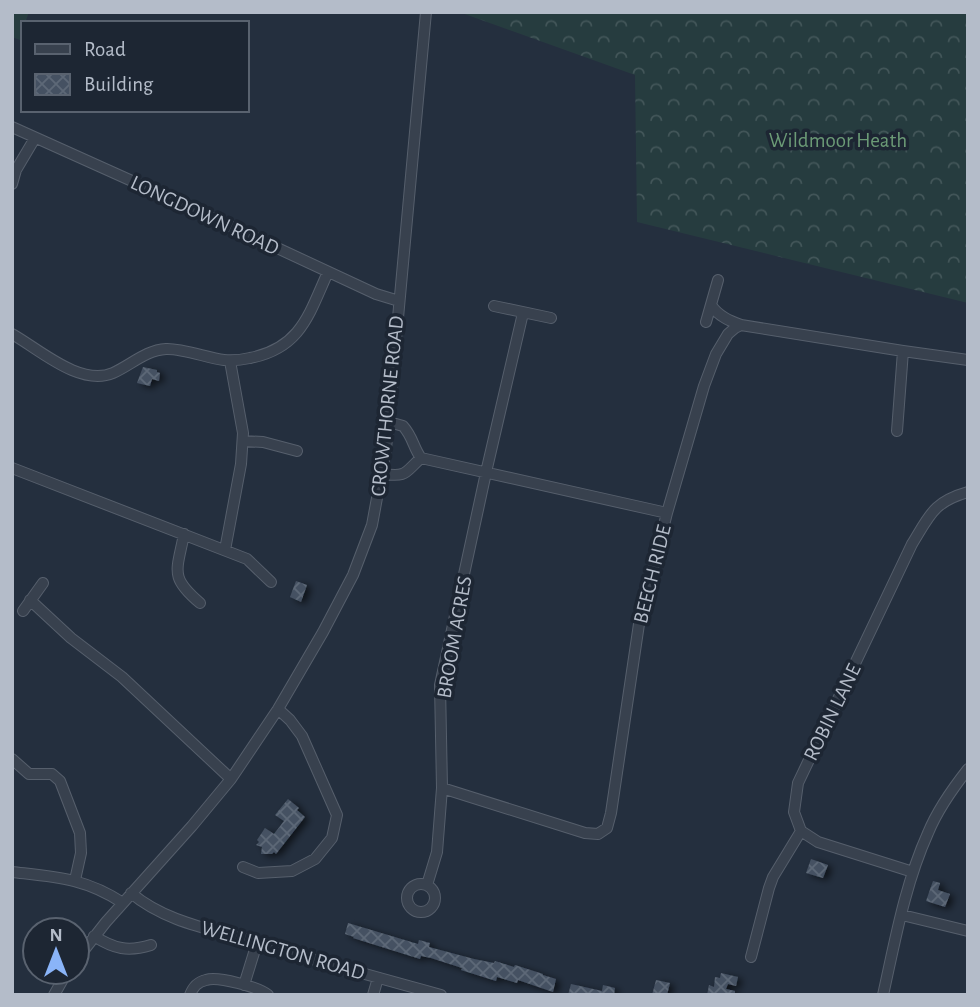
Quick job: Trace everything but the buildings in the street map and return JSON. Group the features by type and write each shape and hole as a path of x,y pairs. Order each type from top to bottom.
{"street":[{"name":"CROWTHORNE ROAD","path":"91,940 231,779 278,709 323,632 353,575 372,525 383,474 389,422 426,12"},
{"name":"LONGDOWN ROAD","path":"12,127 376,294 399,300"},
{"path":"12,184 16,170 36,138"},
{"path":"12,334 71,370 92,376 110,374 148,353 167,349 230,361 268,354 292,339 306,321 328,272"},
{"path":"706,322 718,280"},
{"path":"711,305 714,310 741,325 968,360"},
{"path":"494,306 551,318"},
{"name":"BROOM ACRES","path":"427,886 437,852 442,788 440,685 523,313"},
{"path":"726,318 728,334"},
{"name":"BEECH RIDE","path":"442,788 585,833 598,834 607,828 639,624 667,513 716,354 728,334 741,325"},
{"path":"897,431 903,351"},
{"path":"225,550 243,441 230,361"},
{"path":"389,422 403,426 413,438 421,458 667,513"},
{"path":"243,441 264,442 297,451"},
{"path":"383,474 405,473 421,458"},
{"path":"12,468 247,559 271,582"},
{"name":"ROBIN LANE","path":"802,831 794,812 798,783 912,544 934,508 953,496 968,492"},
{"path":"184,534 176,572 183,589 200,603"},
{"path":"23,611 43,583"},
{"path":"30,600 71,638 122,677 231,779"},
{"path":"243,867 258,873 292,870 315,859 332,838 337,814 302,736 278,709"},
{"path":"12,759 29,774 54,769 80,833 81,853 75,880"},
{"path":"883,995 913,873 928,831 968,769"},
{"path":"751,957 773,877 802,831 818,842 913,873"},
{"path":"12,872 75,880 123,903"},
{"name":"WELLINGTON ROAD","path":"131,893 168,916 441,995"},
{"path":"902,915 968,931"},
{"path":"94,936 122,949 151,945"},
{"path":"244,985 257,943"},
{"path":"190,995 197,983 210,978 244,985 268,995"},
{"path":"373,995 377,978"}],"green space":[{"path":"12,12 29,12 26,21 21,21 20,40 12,37"},
{"name":"Wildmoor Heath","path":"459,12 968,12 968,303 637,222 635,75"}]}
